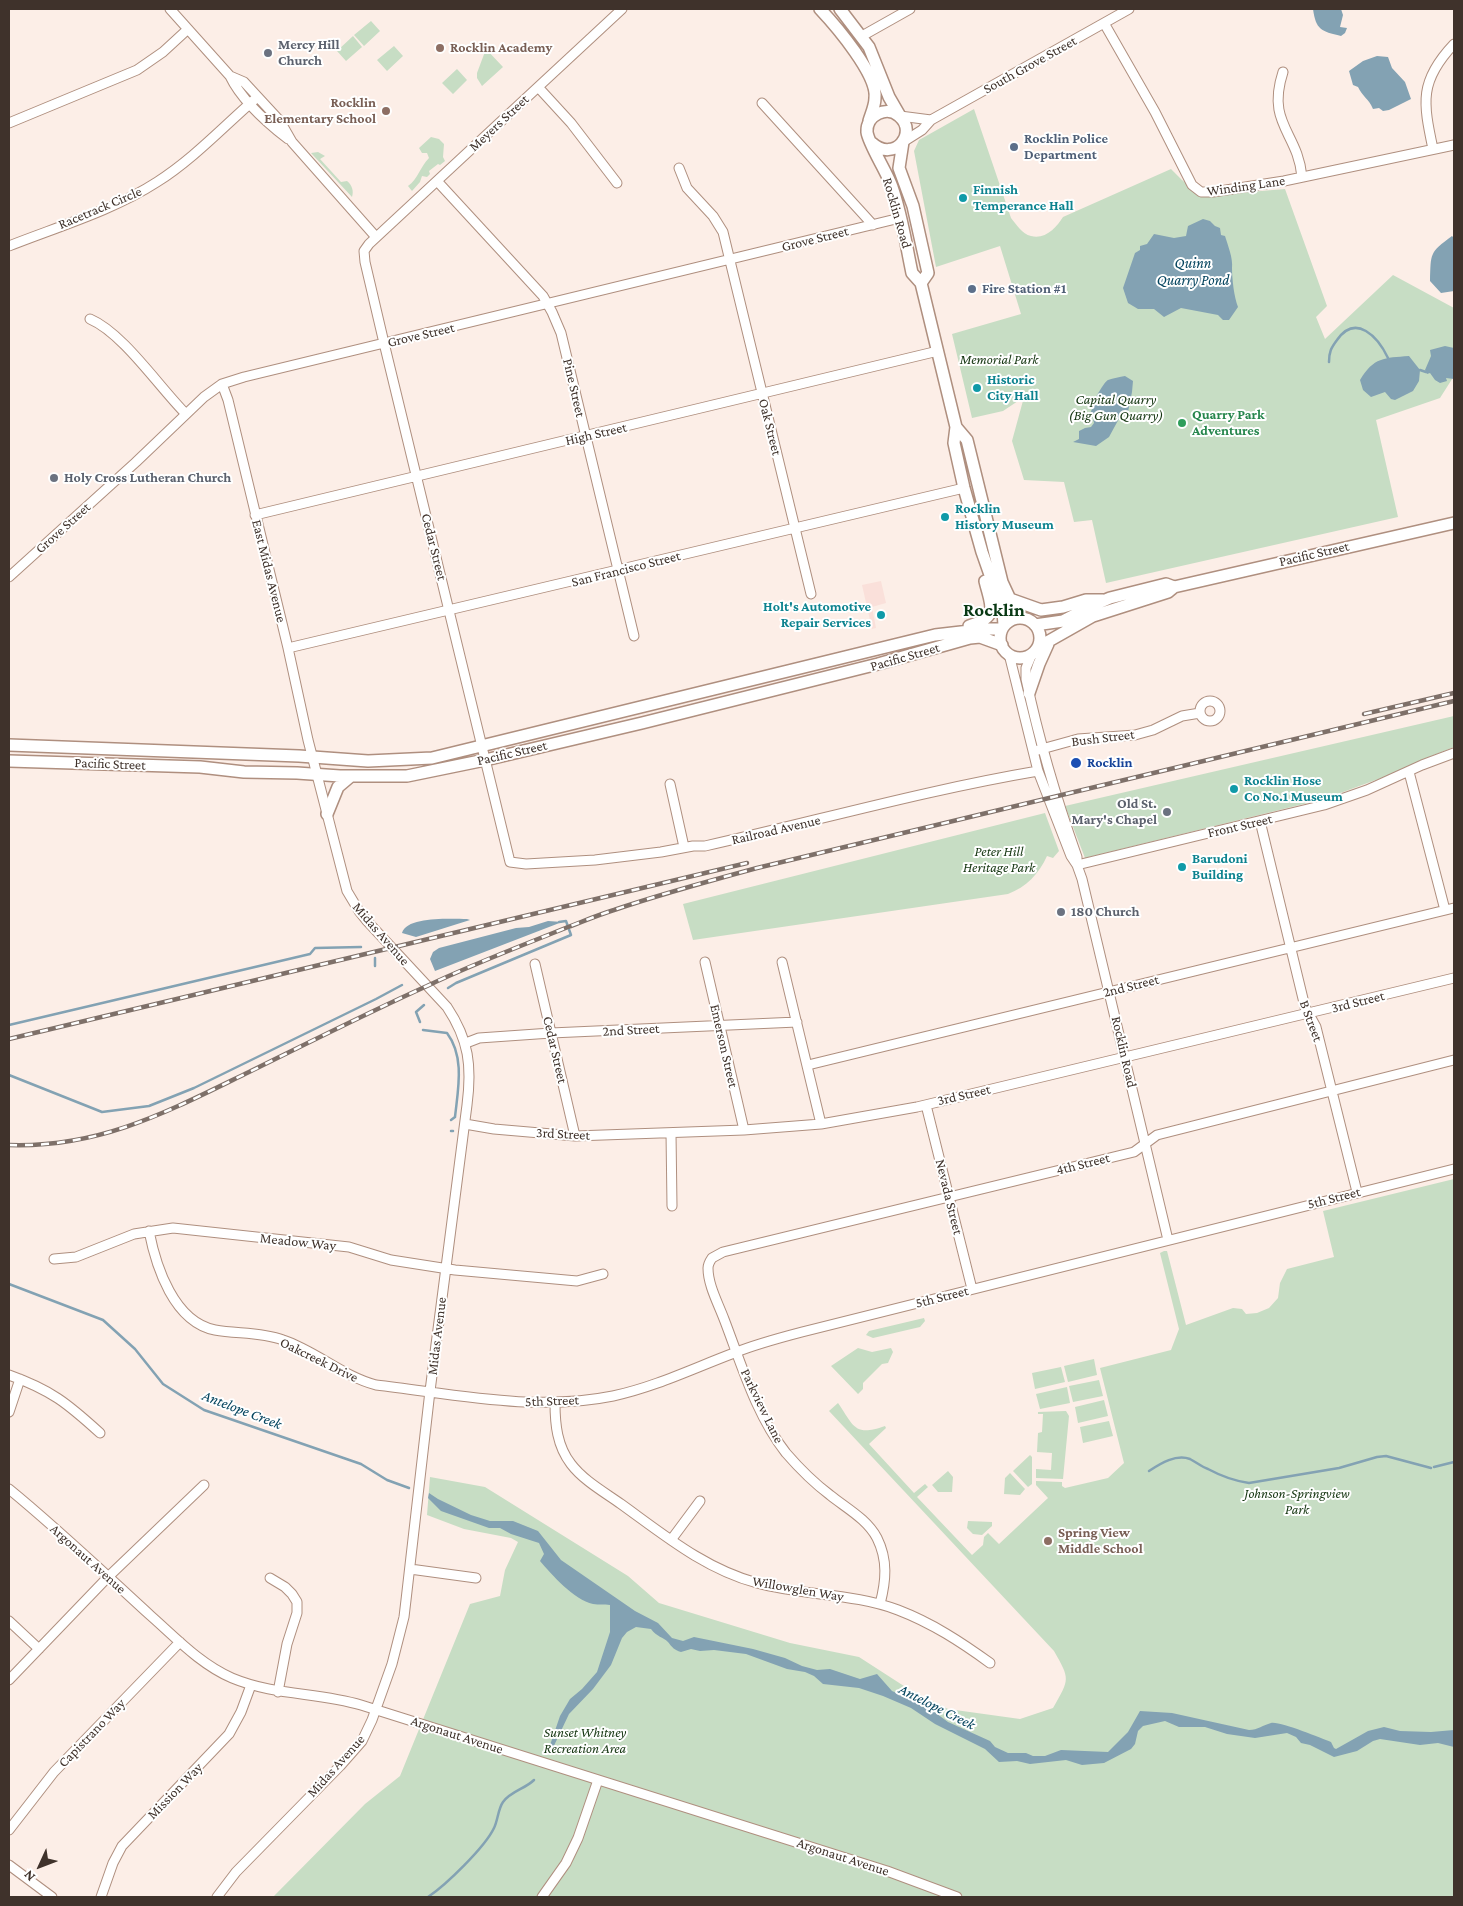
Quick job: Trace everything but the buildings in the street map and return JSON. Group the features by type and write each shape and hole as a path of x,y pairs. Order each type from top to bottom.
{"main road":[{"path":"820,9 841,20 853,35 862,36"},
{"path":"820,9 855,51 874,89 876,98 867,132 872,144 876,148 894,149 903,142 906,129 862,36 840,9"},
{"path":"834,9 849,19"},
{"path":"868,123 882,112 889,111 900,116"},
{"name":"Rocklin Road","path":"903,142 899,168 913,206 928,273 921,283"},
{"name":"Rocklin Road","path":"872,144 892,188 912,273 921,283 956,427 954,443 964,488 982,552 1003,612 1003,627"},
{"path":"903,178 901,186 904,208 900,218 906,223 917,257 920,262 925,262"},
{"name":"Rocklin Road","path":"956,427 967,440 1002,582 1022,618"},
{"path":"964,488 972,491 979,514 988,525"},
{"name":"Pacific Street","path":"1036,650 1093,616 1168,592 1174,587 1454,523"},
{"path":"935,635 979,623 990,615 991,609 981,568 982,552"},
{"name":"Pacific Street","path":"1035,625 1064,621 1106,600 1166,584 1174,587"},
{"path":"1010,599 1041,610 1063,607 1086,600 1106,600"},
{"path":"1022,618 1035,625 1041,639 1036,650 1021,658 1005,650 1003,627 1009,621 1022,618"},
{"name":"Pacific Street","path":"9,745 368,761 413,760 443,756 935,635 1003,627"},
{"name":"Pacific Street","path":"9,761 168,766 244,772 407,776 485,760 843,673 970,638 980,637 1005,650"},
{"path":"1029,694 1042,654 1052,639"},
{"path":"49,747 54,751 77,757 82,763"},
{"path":"168,766 195,759 206,753"},
{"path":"327,814 338,787 351,776"}],"street":[{"path":"170,9 230,76 236,88 252,102 272,127 292,142 376,237"},
{"name":"Meyers Street","path":"376,237 622,9"},
{"name":"South Grove Street","path":"903,142 922,130 931,120 1104,23 1113,13 1130,9"},
{"path":"862,36 904,10"},
{"name":"Winding Lane","path":"1104,23 1155,112 1194,189 1208,193 1302,177 1454,145"},
{"path":"9,123 137,70 163,52 188,29"},
{"path":"1433,149 1425,100 1428,83 1437,62 1454,44"},
{"path":"1283,72 1278,88 1279,114 1295,147 1301,164 1302,177"},
{"path":"230,76 244,82 280,121 292,142"},
{"path":"538,87 571,123 617,183"},
{"name":"Racetrack Circle","path":"9,246 113,205 156,183 187,161 252,102"},
{"path":"762,103 873,225"},
{"path":"900,116 931,120"},
{"name":"Oak Street","path":"679,168 687,188 718,222 723,232 811,594"},
{"name":"Pine Street","path":"437,182 543,296 561,333 634,636"},
{"name":"Grove Street","path":"9,577 186,414 222,384 244,377 900,218"},
{"name":"Cedar Street","path":"376,237 366,247 364,256 510,862"},
{"path":"90,319 99,323 115,336 186,414"},
{"name":"High Street","path":"255,515 938,351"},
{"name":"East Midas Avenue","path":"222,384 228,400 288,648 312,758"},
{"name":"San Francisco Street","path":"288,648 964,488"},
{"name":"Rocklin Road","path":"1005,650 1038,771 1071,856 1077,865 1110,991 1168,1240"},
{"name":"Rocklin Road","path":"1036,650 1026,668 1026,679 1042,749 1056,797 1078,857 1077,865"},
{"name":"Bush Street","path":"1033,751 1084,738 1135,736 1153,730 1182,716 1200,712"},
{"name":"Front Street","path":"1077,865 1260,821 1351,796 1454,753"},
{"name":"Midas Avenue","path":"217,1897 240,1868 356,1749 368,1731 397,1648 404,1617 430,1391 465,1124 470,1070 466,1044 460,1029 447,1007 367,921 352,901 343,880 312,758"},
{"name":"Railroad Avenue","path":"510,862 526,864 594,860 661,852 684,847 705,846 932,791 1038,771"},
{"path":"1409,772 1450,909"},
{"path":"670,784 684,847"},
{"name":"B Street","path":"1260,821 1305,1007 1316,1027 1357,1192"},
{"name":"2nd Street","path":"808,1065 1450,909"},
{"name":"Emerson Street","path":"705,962 744,1130"},
{"path":"782,962 822,1124"},
{"name":"Cedar Street","path":"535,964 575,1136"},
{"name":"3rd Street","path":"465,1124 494,1129 575,1136 744,1130 822,1124 926,1104 1301,1014 1310,1014 1454,978"},
{"name":"2nd Street","path":"466,1044 479,1038 797,1022"},
{"name":"4th Street","path":"710,1261 716,1255 723,1252 1134,1152 1156,1135 1454,1060"},
{"name":"Nevada Street","path":"926,1104 972,1289"},
{"path":"671,1133 672,1206"},
{"name":"5th Street","path":"430,1391 528,1403 555,1403 594,1399 656,1384 736,1352 793,1334 1454,1168"},
{"name":"Meadow Way","path":"54,1259 76,1257 120,1238 148,1231 173,1228 348,1247 391,1260 446,1268 577,1281 603,1274"},
{"name":"Oakcreek Drive","path":"148,1231 156,1260 171,1293 188,1317 200,1326 283,1340 355,1378 376,1385 430,1391"},
{"name":"Parkview Lane","path":"710,1261 708,1268 710,1277 736,1352 763,1415 786,1452 816,1484 859,1517 876,1536 886,1565 886,1577 880,1604"},
{"path":"9,1375 38,1385 58,1397 100,1433"},
{"path":"9,1412 20,1379"},
{"name":"Willowglen Way","path":"555,1403 556,1429 559,1442 570,1463 589,1481 706,1563 743,1579 783,1589 880,1604 914,1616 934,1626 965,1644 990,1663"},
{"path":"9,1680 108,1577 204,1485"},
{"name":"Argonaut Avenue","path":"9,1489 180,1642 210,1666 229,1676 251,1685 278,1692 333,1698 376,1709 887,1871 957,1897"},
{"path":"671,1540 700,1501"},
{"path":"410,1568 476,1578"},
{"path":"270,1578 285,1587 297,1602 297,1613 287,1644 278,1692"},
{"path":"9,1620 39,1649"},
{"name":"Capistrano Way","path":"9,1830 54,1772 180,1642"},
{"name":"Mission Way","path":"100,1897 113,1863 122,1846 229,1734 241,1712 251,1685"},
{"path":"542,1897 566,1863 578,1838 598,1780"},
{"path":"9,1865 52,1897"}],"shaded area":[{"path":"881,581 886,603 872,607 876,628 872,629 862,585"}],"green space":[{"path":"371,21 380,31 364,46 354,35"},
{"path":"353,36 362,47 346,61 337,51"},
{"path":"394,46 403,56 387,71 377,60"},
{"path":"486,49 503,67 482,86 477,78 477,73"},
{"path":"457,69 467,80 453,94 442,83"},
{"path":"974,109 1011,218 1028,235 1036,237 1046,234 1063,217 1171,169 1201,196 1285,189 1327,306 1316,317 1325,339 1393,275 1454,308 1454,376 1440,398 1376,420 1398,517 1106,583 1092,520 1074,522 1064,482 1024,480 1012,441 1024,397 1003,411 972,418 952,334 1021,314 1000,246 936,267 914,151 919,140"},
{"path":"431,137 439,139 444,144 443,157 445,161 429,171 430,174 427,177 422,176 420,182 412,191 408,186 429,158 427,153 422,153 419,148"},
{"path":"318,152 325,156 320,159 341,182 347,181 350,184 353,190 352,197 311,153"},
{"path":"1454,716 1454,747 1392,774 1324,799 1085,858 1065,806"},
{"name":"Peter Hill Heritage Park","path":"1045,813 1059,851 1053,858 1047,856 1040,869 1031,879 1021,888 1008,894 693,940 683,904"},
{"path":"1454,1179 1454,1897 273,1897 365,1804 400,1776 470,1604 500,1596 505,1570 518,1542 511,1538 464,1529 427,1515 430,1477 485,1487 628,1576 659,1603 790,1643 859,1657 907,1688 948,1709 1020,1719 1053,1708 1063,1691 1066,1679 1065,1674 1054,1651 829,1411 838,1403 852,1423 861,1430 885,1426 886,1428 869,1444 914,1493 925,1484 928,1487 917,1497 972,1555 983,1545 984,1537 988,1533 999,1544 1048,1498 1036,1485 1036,1481 1062,1482 1062,1486 1065,1488 1108,1478 1124,1463 1100,1368 1171,1350 1179,1329 1160,1253 1167,1251 1186,1325 1233,1308 1242,1309 1246,1314 1257,1313 1269,1308 1278,1298 1280,1283 1287,1269 1334,1257 1323,1211"},
{"path":"924,1318 925,1321 920,1327 873,1338 866,1335 869,1331"},
{"path":"858,1348 872,1352 891,1348 893,1352 888,1363 882,1364 863,1383 863,1389 858,1394 831,1366"},
{"path":"1094,1359 1097,1375 1068,1382 1064,1366"},
{"path":"1061,1367 1065,1382 1035,1389 1032,1373"},
{"path":"1099,1380 1103,1396 1073,1402 1069,1386"},
{"path":"1067,1387 1070,1403 1040,1409 1036,1394"},
{"path":"1104,1400 1108,1416 1078,1423 1075,1407"},
{"path":"1066,1411 1069,1416 1063,1479 1036,1478 1036,1469 1051,1470 1052,1453 1037,1452 1038,1433 1042,1432 1043,1414 1038,1414 1038,1412"},
{"path":"1109,1421 1113,1436 1083,1443 1080,1427"},
{"path":"1030,1455 1032,1457 1032,1484 1028,1487 1013,1471"},
{"path":"948,1471 953,1477 952,1492 938,1492 932,1485"},
{"path":"1010,1473 1025,1489 1020,1495 1004,1494 1005,1478"},
{"path":"968,1521 992,1522 992,1526 982,1535 973,1534 967,1528"}],"water":[{"path":"1313,9 1341,9 1343,15 1340,27 1347,28 1345,33 1341,36 1324,31 1316,21"},
{"path":"1377,56 1388,57 1392,68 1405,82 1411,99 1383,111 1379,108 1373,109 1358,87 1353,85 1349,71 1363,61"},
{"name":"Quinn Quarry Pond","path":"1203,219 1210,221 1220,228 1221,235 1225,236 1230,252 1235,298 1238,307 1229,320 1223,320 1218,315 1181,308 1164,317 1154,309 1138,309 1128,303 1123,288 1135,253 1140,250 1140,246 1147,244 1154,234 1174,238 1186,236 1188,226"},
{"path":"1452,236 1454,238 1454,291 1441,293 1430,281 1431,259 1435,250"},
{"path":"1445,346 1454,348 1454,379 1446,378 1447,381 1440,383 1430,373 1427,374 1425,370 1431,356 1430,350"},
{"path":"1409,356 1420,370 1419,381 1413,391 1395,400 1391,399 1385,392 1371,397 1363,390 1360,380 1365,372 1375,363 1386,358"},
{"path":"1125,376 1133,381 1128,412 1121,415 1109,437 1096,446 1073,442 1079,439 1079,431 1091,427 1094,423 1091,411 1094,407 1092,405 1104,384 1108,380"},
{"path":"470,920 416,937 402,933 412,924 421,921"},
{"path":"548,921 562,922 435,971 430,959 433,952 439,948"},
{"path":"429,1493 471,1515 490,1521 513,1521 538,1531 561,1560 635,1611 658,1623 672,1638 683,1641 694,1637 753,1649 785,1658 802,1666 817,1670 830,1669 860,1679 877,1674 892,1691 915,1701 948,1722 990,1741 995,1747 1008,1753 1045,1756 1061,1750 1108,1752 1128,1732 1140,1711 1172,1713 1249,1730 1276,1723 1331,1742 1336,1749 1368,1731 1384,1727 1400,1731 1431,1732 1454,1730 1454,1747 1438,1743 1420,1745 1380,1739 1357,1751 1334,1757 1310,1745 1301,1743 1296,1737 1287,1733 1255,1738 1227,1734 1205,1727 1179,1727 1165,1721 1143,1726 1138,1731 1135,1744 1131,1749 1104,1763 1082,1765 1066,1760 1030,1764 1017,1761 999,1762 985,1749 935,1724 911,1708 883,1696 859,1688 823,1684 814,1676 805,1672 787,1669 746,1654 691,1649 681,1652 655,1634 651,1629 636,1627 627,1632 622,1638 611,1665 593,1689 569,1714 551,1752 548,1751 560,1716 570,1699 597,1672 610,1632 610,1605 586,1602 564,1586 540,1561 544,1554 539,1543 511,1534 500,1528 489,1528 441,1511 428,1498"}],"waterway":[{"path":"1329,362 1330,353 1335,343 1344,332 1352,328 1366,331 1384,350 1388,358"},
{"path":"1420,370 1426,372"},
{"path":"448,988 571,935 566,921 559,922"},
{"path":"9,1025 310,954 315,948 361,947"},
{"path":"375,958 375,966"},
{"path":"9,1075 102,1112 149,1106 194,1088 402,985"},
{"path":"420,1022 416,1012 424,1005"},
{"path":"423,1030 447,1033 453,1042 458,1063 459,1084 455,1117 451,1120"},
{"name":"Antelope Creek","path":"9,1284 103,1320 135,1349 163,1384 204,1410 361,1464 387,1480 409,1488"},
{"path":"1149,1471 1174,1458 1185,1458 1223,1476 1249,1483 1339,1468 1386,1456 1431,1468"},
{"path":"1434,1467 1454,1462"},
{"path":"428,1897 454,1875 482,1845 494,1828 500,1808 506,1798 534,1780"}],"railway":[{"path":"1364,714 1454,693"},
{"path":"9,1145 42,1144 104,1134 162,1113 462,970 591,918 649,899 757,868 1454,701"},
{"path":"9,1039 747,863"}],"place":[{"name":"Rocklin Academy","path":"440,48"},
{"name":"Mercy Hill Church","path":"268,53"},
{"name":"Rocklin Elementary School","path":"386,111"},
{"name":"Rocklin Police Department","path":"1014,147"},
{"name":"Finnish Temperance Hall","path":"963,198"},
{"name":"Fire Station #1","path":"972,289"},
{"name":"Historic City Hall","path":"977,388"},
{"name":"Quarry Park Adventures","path":"1182,423"},
{"name":"Holy Cross Lutheran Church","path":"54,478"},
{"name":"Rocklin History Museum","path":"945,517"},
{"name":"Holt's Automotive Repair Services","path":"881,615"},
{"name":"Rocklin","path":"1076,763"},
{"name":"Rocklin Hose Co No.1 Museum","path":"1234,789"},
{"name":"Old St. Mary's Chapel","path":"1167,812"},
{"name":"Barudoni Building","path":"1182,867"},
{"name":"180 Church","path":"1061,912"},
{"name":"Spring View Middle School","path":"1048,1541"}],"district":[{"name":"Rocklin","path":"994,610"}],"park label":[{"name":"Memorial Park","path":"999,360"},
{"name":"Capital Quarry (Big Gun Quarry)","path":"1116,408"},
{"name":"Johnson-Springview Park","path":"1297,1502"},
{"name":"Sunset Whitney Recreation Area","path":"585,1742"}]}
